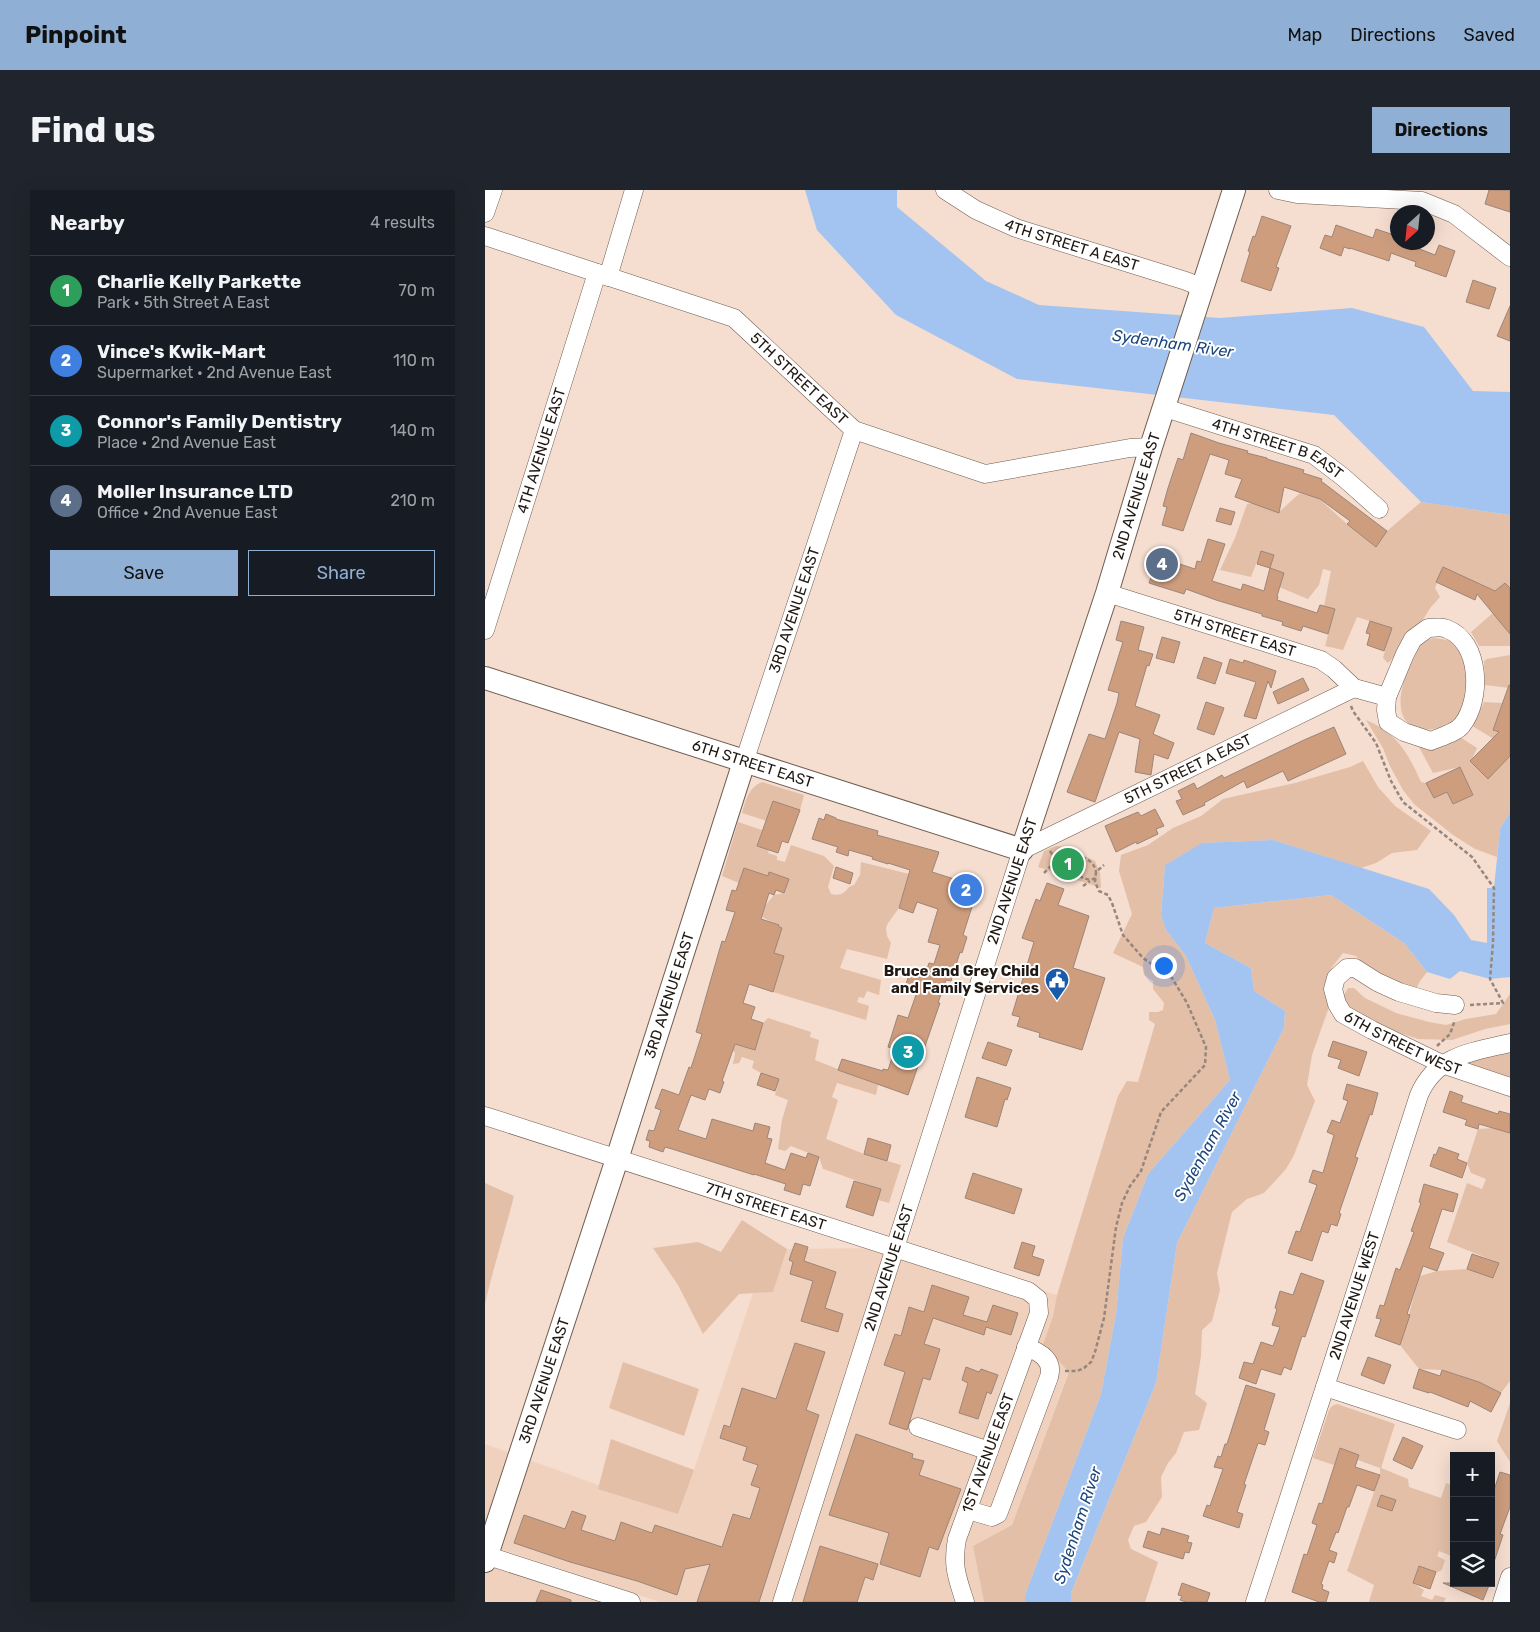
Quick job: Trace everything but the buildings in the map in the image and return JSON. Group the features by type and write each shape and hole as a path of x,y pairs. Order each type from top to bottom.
{"main road":[{"name":"2ND AVENUE EAST","path":"1022,850 1107,593 1151,447 1234,190"},
{"name":"6TH STREET EAST","path":"485,678 1022,850"},
{"name":"3RD AVENUE EAST","path":"486,1557 617,1159 744,762"}],"street":[{"path":"485,213 493,190"},
{"name":"4TH AVENUE EAST","path":"485,630 603,275 634,190"},
{"name":"4TH STREET A EAST","path":"945,190 976,210 1016,228 1186,281 1199,298"},
{"path":"1278,190 1297,194 1422,201 1454,214 1510,257"},
{"name":"5TH STREET EAST","path":"485,236 735,318 855,430 985,474 1130,448 1151,447"},
{"name":"4TH STREET B EAST","path":"1165,408 1314,455 1343,477 1379,509"},
{"name":"3RD AVENUE EAST","path":"744,762 855,430"},
{"name":"5TH STREET EAST","path":"1107,593 1321,660 1334,669 1354,688"},
{"path":"1428,628 1446,628 1459,637 1472,656 1476,680 1472,707 1461,726 1445,735 1431,741 1404,732 1388,722 1386,710 1387,697 1413,639 1428,628"},
{"path":"1354,688 1387,697"},
{"name":"5TH STREET A EAST","path":"1022,850 1354,688"},
{"name":"2ND AVENUE EAST","path":"782,1602 1022,850"},
{"name":"6TH STREET WEST","path":"1456,1012 1436,1003 1399,992 1377,982 1355,968 1347,968 1336,978 1333,989 1337,1004 1343,1014 1425,1057 1510,1087"},
{"name":"2ND AVENUE WEST","path":"1255,1602 1424,1083 1431,1073 1442,1064 1463,1054 1510,1042"},
{"name":"7TH STREET EAST","path":"485,1116 1028,1290 1038,1300 1039,1306"},
{"name":"1ST AVENUE EAST","path":"965,1602 957,1576 954,1557 957,1539 1039,1313 1039,1306"},
{"path":"968,1510 992,1517 998,1514 1051,1371 1051,1366 1044,1357 1037,1351 1026,1347"},
{"path":"1325,1387 1457,1430"},
{"path":"918,1427 989,1451"},
{"path":"486,1557 631,1602"},
{"path":"1502,1602 1510,1577"}],"path":[{"path":"1354,688 1350,702 1353,711 1376,743 1391,781 1403,802 1472,857 1494,888 1490,979 1503,1004 1456,1012 1450,1034 1425,1057"},
{"path":"1042,840 1056,863 1058,878"},
{"path":"1044,873 1056,863 1080,857 1089,860 1095,868 1095,882 1099,891 1108,896 1112,903 1123,935 1143,958 1172,978 1187,1003 1207,1047 1205,1065 1161,1112 1141,1171 1130,1186 1122,1203 1116,1227 1104,1318 1091,1362 1077,1371 1051,1371"},
{"path":"1066,862 1072,872 1091,880"},
{"path":"1095,872 1104,866"},
{"path":"1083,886 1096,878"}],"shaded area":[{"path":"1300,493 1317,497 1375,546 1387,531 1421,502 1510,515 1510,588 1505,583 1495,591 1443,568 1435,588 1440,597 1388,663 1383,658 1391,628 1357,617 1343,650 1325,646 1335,609 1324,606 1331,571 1323,569 1319,585 1308,599 1279,587 1270,568 1274,555 1261,551 1251,577 1220,570 1235,538 1247,504 1253,503 1279,512"},
{"path":"1493,613 1510,631 1510,646 1479,646 1471,632"},
{"path":"1434,638 1444,639 1458,647 1467,670 1467,695 1456,723 1437,729 1422,729 1411,725 1404,718 1401,707 1401,694 1405,678 1421,644"},
{"path":"1510,655 1510,688 1485,685 1484,661"},
{"path":"1484,702 1502,703 1493,730 1510,736 1499,742 1472,726"},
{"path":"1366,720 1377,725 1394,738 1406,753 1421,782 1426,783 1434,798 1447,792 1453,804 1473,795 1460,767 1433,773 1419,747 1444,745 1460,737 1477,748 1471,761 1488,778 1510,756 1510,812 1500,829 1497,857 1475,849 1453,835 1414,804 1403,790 1383,748"},
{"path":"1363,761 1378,787 1395,806 1431,831 1417,850 1392,853 1376,863 1361,868 1273,840 1203,843 1165,865 1161,914 1166,930 1186,956 1215,1020 1230,1080 1148,1174 1123,1238 1116,1314 1101,1394 1025,1595 1025,1602 984,1602 973,1546 1012,1525 1069,1372 1043,1344 1118,1096 1127,1081 1138,1082 1155,1024 1149,1020 1149,1012 1163,1010 1164,1003 1153,989 1153,981 1144,975 1143,967 1113,953 1132,914 1119,871 1121,855 1148,845 1173,828 1201,816 1223,799 1295,783 1350,767"},
{"path":"762,782 804,795 800,810 767,821 742,813 746,799 751,791"},
{"path":"738,822 762,830 757,846 769,850 768,853 777,856 777,860 785,862 791,845 824,856 834,866 828,887 831,894 841,894 854,885 860,875 861,862 909,874 899,908 886,928 887,936 891,943 887,959 847,949 840,968 881,980 879,995 867,991 864,998 859,997 857,1002 869,1006 866,1020 773,992 780,968 770,952 782,928 762,917 765,906 774,895 784,893 789,879 769,872 768,876 745,868 739,883 722,876"},
{"path":"1056,846 1066,847 1095,861 1100,873 1101,888 1038,867 1044,851"},
{"path":"1331,895 1404,943 1427,972 1415,991 1402,987 1364,965 1356,956 1343,953 1332,967 1327,983 1329,1007 1312,1055 1307,1085 1315,1101 1294,1155 1286,1169 1264,1193 1247,1199 1232,1212 1217,1273 1220,1290 1212,1321 1202,1330 1201,1356 1195,1394 1207,1403 1199,1430 1184,1432 1176,1453 1161,1477 1162,1497 1146,1522 1134,1526 1128,1540 1131,1549 1158,1562 1145,1602 1071,1602 1071,1593 1156,1383 1177,1243 1284,1028 1285,1011 1254,991 1251,968 1205,943 1214,908"},
{"path":"1348,988 1354,988 1365,998 1396,1013 1446,1025 1466,1019 1496,1014 1510,994 1510,1024 1485,1029 1452,1040 1418,1039 1382,1027 1351,1013 1343,997"},
{"path":"768,1018 811,1032 810,1037 819,1040 815,1060 878,1085 876,1095 837,1083 832,1097 838,1100 826,1139 864,1154 901,1165 889,1203 878,1200 881,1189 823,1169 819,1157 791,1146 785,1151 778,1149 782,1120 788,1100 775,1095 779,1079 752,1068 754,1061 742,1057 739,1063 733,1064 735,1053 732,1049 734,1044 755,1050 763,1023"},
{"path":"1510,1050 1510,1079 1466,1065 1466,1063"},
{"path":"1494,1128 1510,1133 1510,1381 1501,1393 1477,1381 1442,1370 1419,1369 1400,1345 1420,1276 1437,1271 1467,1269 1494,1278 1499,1263 1447,1242 1467,1183 1482,1189 1486,1179 1471,1173 1467,1163 1478,1129"},
{"path":"485,1183 514,1196 485,1304"},
{"path":"742,1220 787,1249 773,1292 739,1294 703,1334 678,1285 653,1248 698,1242 721,1252"},
{"path":"894,1248 1057,1295 1053,1316 1043,1344 1069,1371 1012,1525 973,1546 984,1602 660,1602 485,1544 485,1444 678,1514 753,1293 773,1292 787,1249"},
{"path":"623,1362 699,1389 684,1436 609,1408"},
{"path":"1510,1403 1510,1462 1497,1441"},
{"path":"1337,1404 1395,1424 1381,1468 1408,1479 1409,1487 1441,1498 1446,1483 1450,1484 1450,1555 1439,1551 1437,1556 1445,1560 1442,1570 1413,1583 1424,1590 1421,1596 1432,1600 1435,1595 1446,1598 1444,1602 1369,1602 1374,1585 1347,1571 1380,1475 1380,1468 1358,1460 1359,1455 1341,1449 1334,1465 1313,1458 1332,1406"},
{"path":"611,1439 694,1470 678,1514 598,1489"},
{"path":"485,1565 544,1584 602,1602 485,1602"}],"water":[{"name":"Sydenham River","path":"805,190 897,190 897,207 986,281 1039,305 1220,318 1352,308 1424,327 1473,391 1510,392 1510,515 1421,502 1334,415 1017,379 896,315 817,230"},
{"name":"Sydenham River","path":"1510,812 1510,977 1490,979 1460,971 1450,979 1427,972 1404,943 1331,895 1214,908 1205,943 1251,968 1254,991 1285,1011 1284,1028 1177,1243 1156,1383 1071,1593 1071,1602 1025,1602 1025,1595 1101,1394 1116,1314 1123,1238 1148,1174 1230,1080 1215,1020 1186,956 1166,930 1161,915 1165,865 1202,843 1273,840 1429,889 1454,915 1471,940 1487,943 1487,888 1494,888 1500,829"}],"place":[{"name":"Moller Insurance LTD","path":"1162,564"},
{"name":"Charlie Kelly Parkette","path":"1068,864"},
{"name":"Vince's Kwik-Mart","path":"966,890"},
{"name":"Bruce and Grey Child and Family Services","path":"1057,1001"},
{"name":"Connor's Family Dentistry","path":"908,1052"}]}
